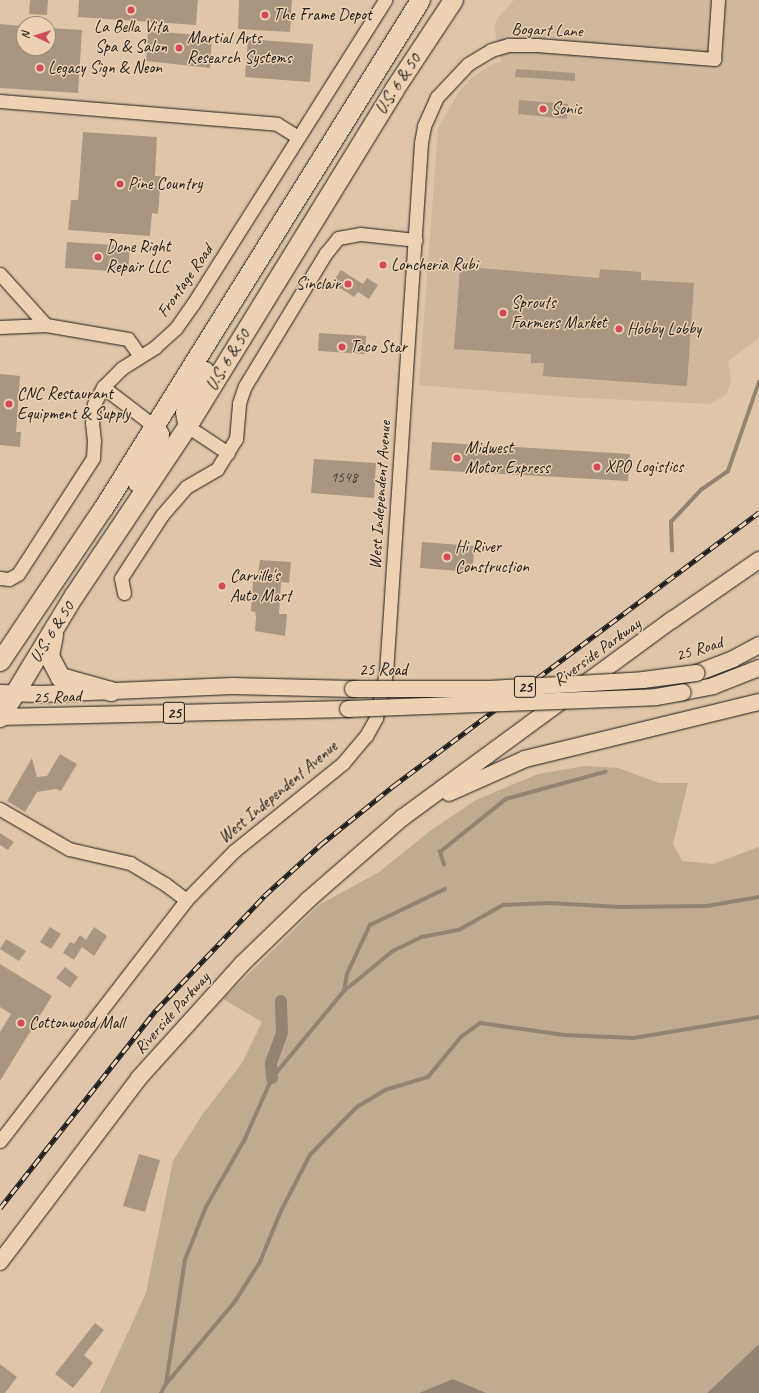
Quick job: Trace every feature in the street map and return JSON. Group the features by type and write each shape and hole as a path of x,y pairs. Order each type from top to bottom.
{"highway":[{"name":"U.S. 6 & 50","path":"0,661 103,508 288,214 420,0"},
{"name":"U.S. 6 & 50","path":"0,717 7,693 108,546 187,426 389,96 453,0"},
{"path":"187,426 185,412 192,389 252,294 269,263 288,214"},
{"path":"108,546 117,516 157,445 159,434 154,426"},
{"path":"74,595 52,636 49,656 51,664 60,677 111,691"}],"main road":[{"name":"Riverside Parkway","path":"0,1262 98,1129 187,1023 308,900 402,818 672,620 759,560"},
{"name":"25 Road","path":"7,693 111,691 233,686 353,689 489,689 643,680 697,674 733,659 759,644"},
{"name":"25 Road","path":"0,717 348,709 656,697 713,686 759,668"},
{"name":"Riverside Parkway","path":"402,818 457,788 525,759 759,702"}],"street":[{"name":"Frontage Road","path":"0,578 9,579 18,574 93,458 94,410 103,387 122,368 176,328 194,304 385,0"},
{"name":"Bogart Lane","path":"416,240 424,126 437,97 468,64 491,50 521,44 714,59 718,0"},
{"path":"0,101 277,124 298,137"},
{"path":"124,593 121,578 162,514 186,487 216,469 228,453 236,439 239,403 245,386 326,253 338,238 360,234 416,240"},
{"name":"West Independent Avenue","path":"0,1141 186,900 234,850 343,763 366,736 376,718 386,673 416,240"},
{"path":"0,274 46,325"},
{"path":"0,327 46,325 128,339 140,356"},
{"path":"103,387 154,426"},
{"path":"187,426 228,453"},
{"path":"0,809 70,849 130,863 165,884 186,900"}],"shaded area":[{"path":"514,0 759,0 759,338 728,361 731,379 727,394 710,404 565,397 419,385 438,128 459,92 471,78 492,64 501,62 494,27 498,18"},
{"path":"585,766 618,768 659,783 688,783 673,844 682,861 713,864 759,847 759,1344 707,1393 483,1393 453,1379 419,1393 100,1393 146,1293 173,1161 202,1115 242,1063 262,1022 223,999 319,905 379,872 430,831 476,800 538,774"},
{"path":"759,1344 759,1393 707,1393"},
{"path":"453,1379 486,1393 419,1393"}],"building":[{"path":"30,0 48,0 47,15 29,14"},
{"path":"79,0 198,0 196,25 78,17"},
{"name":"The Frame Depot","path":"239,0 292,0 290,32 238,29"},
{"name":"Legacy Sign & Neon","path":"0,24 16,25 16,56 56,56 56,28 82,30 78,93 0,88"},
{"name":"Martial Arts Research Systems","path":"148,31 212,36 210,68 146,61"},
{"path":"248,39 313,44 310,82 245,77"},
{"name":"Sonic","path":"516,69 575,73 575,81 515,77"},
{"name":"Sonic","path":"519,100 568,104 567,119 518,114"},
{"name":"Pine Country","path":"83,132 157,137 155,176 161,176 158,214 152,213 150,236 68,230 71,200 78,200"},
{"name":"Done Right Repair LLC","path":"67,242 130,246 128,272 65,268"},
{"path":"479,268 599,278 600,269 641,272 641,280 694,283 687,386 543,376 544,363 531,363 531,354 454,349 460,269 479,270"},
{"name":"Sinclair","path":"341,270 363,284 367,278 378,285 369,299 358,292 354,297 332,283"},
{"name":"Taco Star","path":"319,333 366,336 365,354 318,351"},
{"name":"CNC Restaurant Equipment & Supply","path":"0,374 20,376 16,432 21,432 20,447 0,445"},
{"path":"432,442 630,454 628,481 430,470"},
{"path":"314,459 376,463 374,498 311,493"},
{"name":"Hi River Construction","path":"422,542 474,546 473,572 420,568"},
{"path":"260,560 291,562 289,583 281,582 279,614 287,614 285,636 255,631 255,612 251,611 253,581 257,582"},
{"path":"60,754 77,764 61,791 56,789 37,792 25,812 7,801 32,758 37,777 47,776"},
{"path":"0,833 14,842 8,850 0,845"},
{"path":"50,927 61,934 51,949 40,942"},
{"path":"94,927 107,936 94,956 82,947 74,960 63,953 70,942 74,944 80,935 86,940"},
{"path":"6,939 26,951 19,961 0,949"},
{"name":"Cottonwood Mall","path":"0,964 52,996 0,1081 0,1032 11,1014 0,1007"},
{"path":"65,967 78,977 70,988 56,978"},
{"path":"139,1154 160,1160 145,1212 123,1206"},
{"path":"95,1323 104,1330 84,1355 93,1363 73,1388 55,1374"},
{"path":"0,1364 17,1377 5,1393 0,1393"}],"waterway":[{"path":"672,551 671,522 701,490 728,471 759,382"},
{"path":"444,865 440,852 506,799 605,772"},
{"path":"161,1393 166,1384 185,1260 206,1207 244,1141 272,1078 344,991 347,974 370,925 445,889"},
{"path":"344,991 393,951 422,937 459,930 503,905 550,903 620,907 707,906 759,897"},
{"path":"272,1078 271,1063 282,1032 281,1001"},
{"path":"166,1384 234,1303 260,1262 281,1211 310,1155 357,1107 385,1090 428,1077 461,1037 480,1023 564,1035 634,1038 759,1017"}],"railway":[{"path":"0,1208 156,1010 264,896 320,845 393,786 759,512"}],"place":[{"name":"La Bella Vita Spa & Salon","path":"131,10"},
{"name":"The Frame Depot","path":"265,15"},
{"name":"Martial Arts Research Systems","path":"179,48"},
{"name":"Legacy Sign & Neon","path":"40,68"},
{"name":"Sonic","path":"543,109"},
{"name":"Pine Country","path":"120,184"},
{"name":"Done Right Repair LLC","path":"98,257"},
{"name":"Loncheria Rubi","path":"383,265"},
{"name":"Sinclair","path":"348,284"},
{"name":"Sprouts Farmers Market","path":"503,313"},
{"name":"Hobby Lobby","path":"619,329"},
{"name":"Taco Star","path":"342,347"},
{"name":"CNC Restaurant Equipment & Supply","path":"9,404"},
{"name":"Midwest Motor Express","path":"457,458"},
{"name":"XPO Logistics","path":"597,467"},
{"name":"Hi River Construction","path":"447,557"},
{"name":"Carville's Auto Mart","path":"222,586"},
{"name":"Cottonwood Mall","path":"21,1023"}]}
